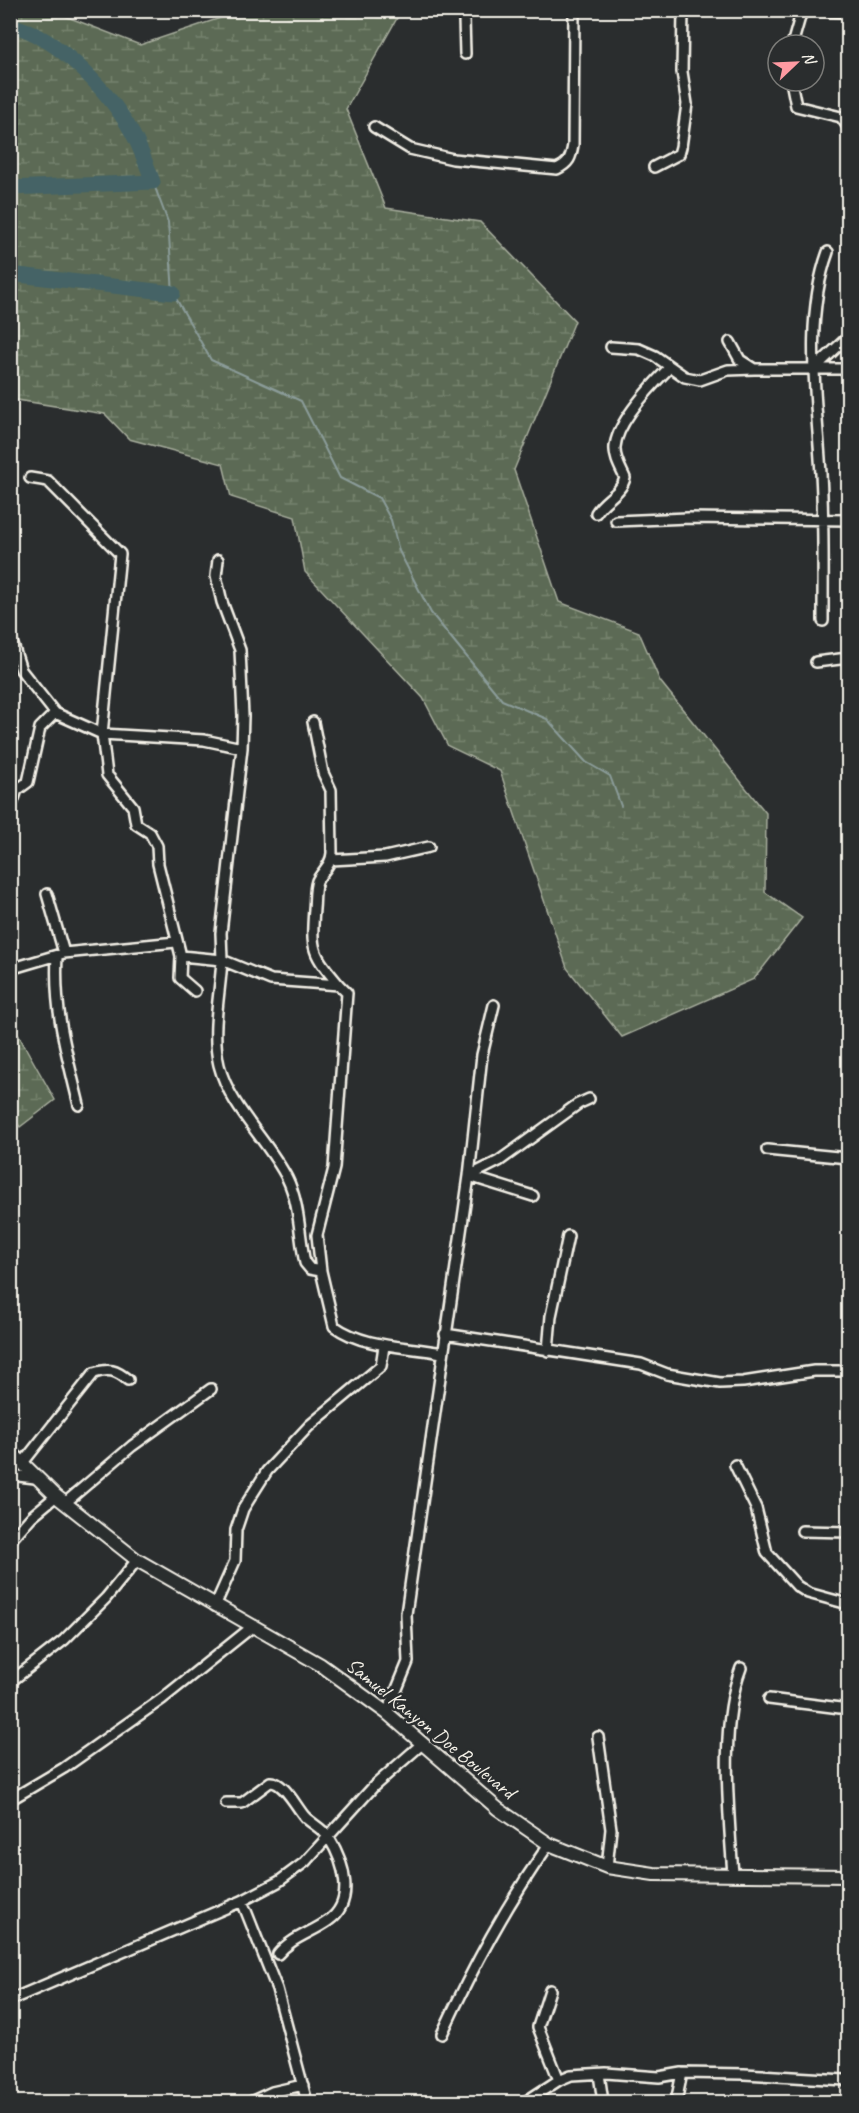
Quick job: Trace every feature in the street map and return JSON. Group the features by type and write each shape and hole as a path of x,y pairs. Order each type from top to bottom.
{"street":[{"path":"465,54 464,19 467,10"},
{"path":"374,127 410,149 453,159 557,169 567,164 571,159 573,145 574,10"},
{"path":"654,167 679,154 681,147 687,104 682,72 683,10"},
{"path":"796,33 803,10 849,12"},
{"path":"794,93 796,106 841,117 849,127"},
{"path":"823,621 824,520 815,368 816,295 828,252"},
{"path":"815,368 849,337"},
{"path":"730,342 740,360 754,369"},
{"path":"611,347 639,349 685,377 700,380 728,370 849,369"},
{"path":"596,513 600,506 623,487 625,478 615,456 619,433 655,382 670,367"},
{"path":"30,478 48,481 120,554 102,734 107,775 133,807 136,824 150,833 157,846 158,864 180,956 180,978 195,992"},
{"path":"616,521 688,518 849,520"},
{"path":"218,560 216,576 222,602 240,650 242,748 221,933 222,960 214,1034 226,1086 288,1181 294,1198 305,1263 310,1269 321,1271"},
{"path":"10,635 21,670 55,713 102,734 204,740 242,748"},
{"path":"816,662 849,658"},
{"path":"10,670 21,670"},
{"path":"10,810 17,790 28,782 40,728 55,713"},
{"path":"313,722 323,773 331,790 332,860 315,889 311,936 316,956 339,985 346,989 348,1004 334,1168 317,1235 321,1271 334,1326 384,1346 409,1346 442,1353"},
{"path":"332,860 386,857 429,847"},
{"path":"47,894 60,954 55,991 58,1019 79,1105"},
{"path":"10,969 60,954 176,942"},
{"path":"180,956 222,960 271,980 339,985"},
{"path":"387,1713 408,1662 406,1614 469,1176 482,1055 494,1005"},
{"path":"469,1176 500,1161 578,1104 589,1099"},
{"path":"766,1150 849,1158"},
{"path":"469,1176 533,1196"},
{"path":"548,1351 551,1316 568,1236"},
{"path":"445,1334 641,1364 684,1378 720,1383 743,1382 814,1371 849,1371"},
{"path":"215,1606 235,1561 236,1530 243,1509 267,1471 309,1426 381,1366 384,1346"},
{"path":"22,1464 94,1373 105,1369 117,1371 129,1380"},
{"path":"10,1541 32,1516 61,1499 211,1389"},
{"name":"Samuel Kanyon Doe Boulevard","path":"10,1451 35,1478 137,1560 321,1665 387,1713 498,1809 549,1844 607,1867 654,1874 849,1876"},
{"path":"735,1465 756,1508 767,1553 797,1586 808,1593 849,1604"},
{"path":"10,1475 35,1478"},
{"path":"802,1531 849,1533"},
{"path":"14,1679 53,1650 87,1618 137,1560"},
{"path":"10,1800 73,1762 162,1699 252,1627"},
{"path":"733,1875 729,1802 730,1729 732,1698 741,1668"},
{"path":"769,1699 849,1709"},
{"path":"598,1737 611,1829 607,1867"},
{"path":"10,2000 242,1901 292,1872 305,1862 374,1785 423,1743"},
{"path":"226,1803 242,1803 275,1782 280,1784 309,1821 328,1836 340,1864 345,1900 330,1920 292,1941 278,1954"},
{"path":"442,2034 505,1908 549,1844"},
{"path":"242,1901 277,1989 306,2103"},
{"path":"550,1990 538,2027 559,2080"},
{"path":"525,2103 559,2080 571,2075 659,2077 682,2073 744,2074 845,2080 849,2083"},
{"path":"676,2103 682,2073"},
{"path":"599,2074 603,2103"},
{"path":"250,2103 272,2092 303,2085"}],"green space":[{"path":"10,11 52,11 140,45 241,11 401,11 346,109 386,208 480,222 575,321 514,470 559,602 639,632 660,681 766,813 765,892 802,918 754,979 622,1037 567,968 500,771 448,746 423,698 305,572 295,517 231,497 223,464 129,439 105,414 11,399"},
{"path":"10,1020 55,1100 20,1127 11,1115"}],"waterway":[{"path":"10,25 29,31 47,41 83,70 99,87 114,105 136,140 153,182 10,188"},
{"path":"153,182 168,222 173,293 211,360 301,401 340,478 379,498 391,520 399,551 431,613 502,700 547,719 586,762 610,776 621,806"},
{"path":"10,274 173,293"}]}
